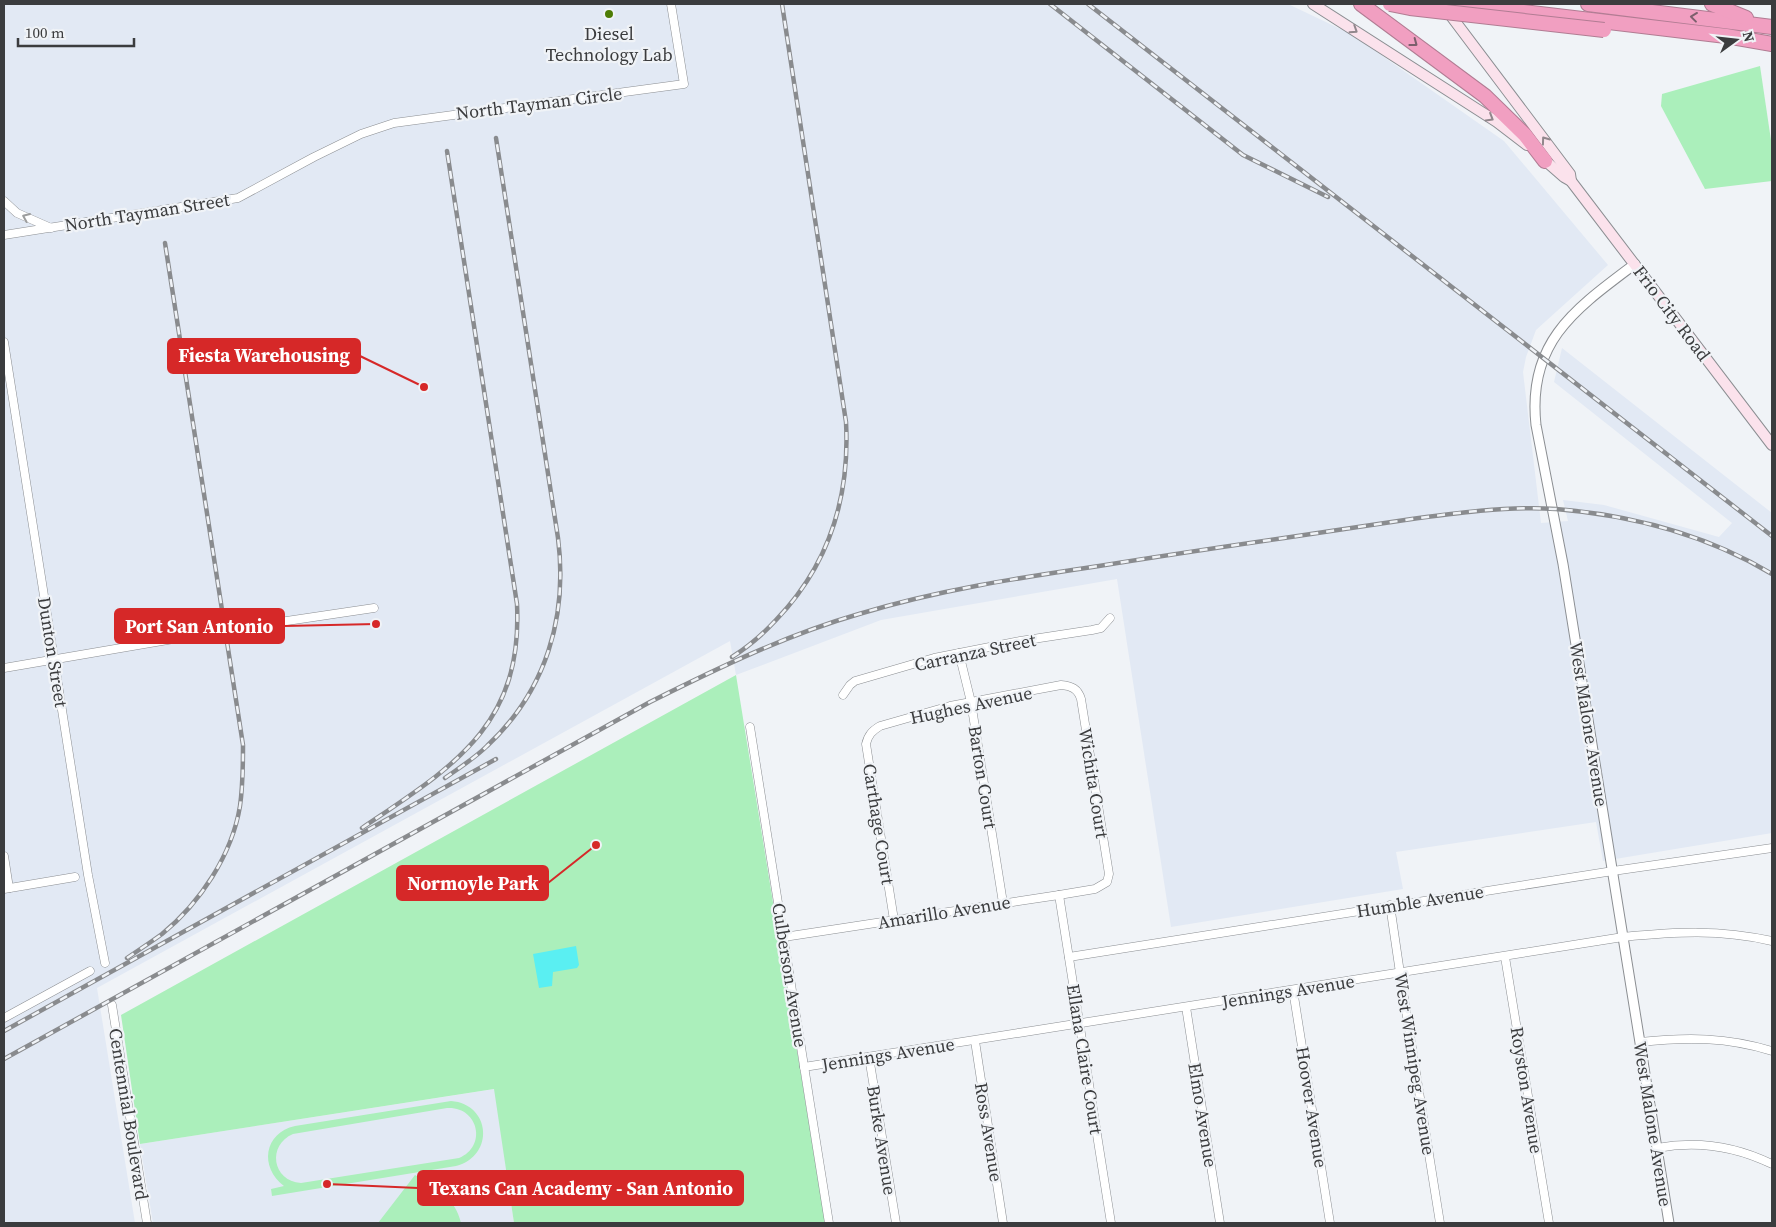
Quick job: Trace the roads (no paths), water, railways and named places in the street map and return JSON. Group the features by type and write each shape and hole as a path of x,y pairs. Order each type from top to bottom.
{"highway":[{"path":"1361,4 1485,96 1525,135 1545,161"},
{"path":"1390,4 1410,8 1728,44 1772,52"},
{"path":"1457,4 1726,36 1772,44"},
{"path":"1588,4 1766,26"},
{"path":"1712,4 1766,26"}],"main road":[{"name":"Frio City Road","path":"1313,4 1497,122 1571,181 1772,445"},
{"name":"Frio City Road","path":"1442,4 1534,124 1570,174 1571,181"}],"street":[{"name":"North Tayman Circle","path":"394,123 684,84 671,4"},
{"name":"North Tayman Street","path":"4,235 238,198 360,134 394,123"},
{"path":"4,201 17,213 51,228"},
{"name":"West Malone Avenue","path":"1635,264 1585,302 1571,314 1560,328 1540,366 1534,390 1534,405 1536,425 1563,564 1669,1223"},
{"name":"Dunton Street","path":"4,342 88,875 105,963"},
{"path":"4,668 55,661 231,629 374,608"},
{"name":"Carranza Street","path":"843,695 855,681 934,658 1020,641 1101,628 1110,618"},
{"name":"Barton Court","path":"959,653 971,702 1003,903"},
{"name":"Hughes Avenue","path":"874,730 880,726 950,706 1062,685 1069,686"},
{"name":"Wichita Court","path":"1069,686 1077,690 1082,700 1108,874 1107,882 1104,885"},
{"name":"Culberson Avenue","path":"750,726 829,1223"},
{"name":"Carthage Court","path":"874,730 868,736 866,744 894,920"},
{"name":"Humble Avenue","path":"1068,957 1390,905 1772,848"},
{"path":"4,856 6,889 75,877"},
{"name":"Amarillo Avenue","path":"784,937 1059,895 1095,889 1104,885"},
{"name":"Ellana Claire Court","path":"1059,895 1111,1223"},
{"name":"West Winnipeg Avenue","path":"1390,905 1440,1223"},
{"name":"Jennings Avenue","path":"804,1067 1400,974 1623,937 1680,932 1714,932 1754,936 1772,941"},
{"name":"Royston Avenue","path":"1506,957 1549,1223"},
{"path":"4,1018 90,971"},
{"name":"Hoover Avenue","path":"1293,990 1330,1223"},
{"name":"Centennial Boulevard","path":"112,1005 146,1223"},
{"name":"Elmo Avenue","path":"1186,1007 1220,1223"},
{"path":"1640,1042 1675,1038 1703,1038 1731,1041 1772,1051"},
{"name":"Ross Avenue","path":"975,1040 1003,1223"},
{"name":"Burke Avenue","path":"869,1057 896,1223"},
{"path":"1657,1148 1707,1144 1742,1151 1772,1164"}],"water":[{"path":"576,946 579,965 577,968 553,972 552,986 539,988 533,954"}],"railway":[{"path":"732,657 750,645 771,625 794,599 810,576 832,528 840,503 844,477 846,422 782,4"},
{"path":"1050,4 1243,155 1328,197"},
{"path":"1088,4 1772,536"},
{"path":"445,778 487,746 507,725 524,701 538,677 548,651 555,624 559,596 558,538 496,138"},
{"path":"362,828 425,785 452,763 476,739 494,713 508,682 516,646 517,604 447,151"},
{"path":"127,958 176,922 212,877 222,860 236,824 242,783 243,745 165,243"},
{"path":"4,1059 650,702 779,642 832,622 918,598 1038,575 1424,517 1518,508 1584,512 1612,516 1668,529 1721,548 1772,574"},
{"path":"4,1031 496,759"}],"place":[{"name":"Diesel Technology Lab","path":"609,14"},
{"name":"Fiesta Warehousing","path":"424,387"},
{"name":"Port San Antonio","path":"376,624"},
{"name":"Normoyle Park","path":"596,845"},
{"name":"Texans Can Academy - San Antonio","path":"327,1184"}]}
